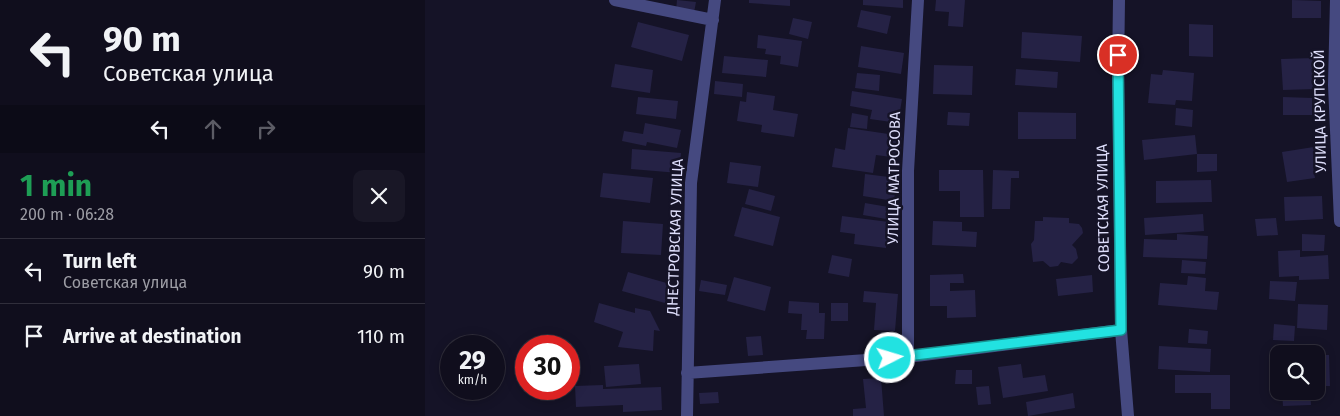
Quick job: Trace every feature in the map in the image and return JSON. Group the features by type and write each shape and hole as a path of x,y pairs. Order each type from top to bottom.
{"street":[{"path":"615,0 713,20"},
{"name":"ДНЕСТРОВСКАЯ УЛИЦА","path":"687,416 691,183 715,0"},
{"name":"УЛИЦА МАТРОСОВА","path":"908,357 908,171 918,0"},
{"name":"СОВЕТСКАЯ УЛИЦА","path":"1119,0 1117,74 1121,330 1128,416"},
{"name":"УЛИЦА КРУПСКОЙ","path":"1336,0 1334,85 1340,221"},
{"path":"687,373 908,357 1121,330"}],"building":[{"path":"677,0 696,2 694,13 676,11"},
{"path":"749,0 790,0 790,6 749,3"},
{"path":"863,0 903,0 903,8 863,5"},
{"path":"936,0 965,0 963,27 948,26 949,12 935,11"},
{"path":"1292,0 1321,1 1321,18 1292,18"},
{"path":"861,10 891,16 887,34 857,27"},
{"path":"793,18 812,22 808,39 789,34"},
{"path":"638,22 689,35 682,61 631,47"},
{"path":"1189,24 1213,25 1213,57 1189,56"},
{"path":"1022,32 1082,36 1080,62 1021,58"},
{"path":"758,35 802,41 798,67 780,64 781,56 765,54 766,49 757,48"},
{"path":"861,46 904,53 901,74 858,67"},
{"path":"724,56 768,60 766,77 722,73"},
{"path":"1314,58 1315,89 1283,90 1281,59"},
{"path":"615,64 653,70 650,93 611,87"},
{"path":"934,65 973,66 972,95 933,94"},
{"path":"1016,69 1058,72 1057,88 1015,85"},
{"path":"1163,70 1194,73 1192,101 1176,100 1175,105 1148,103 1151,74 1162,75"},
{"path":"857,73 880,75 879,91 855,88"},
{"path":"715,81 743,84 742,97 714,94"},
{"path":"852,91 902,99 898,123 870,119 872,110 850,106"},
{"path":"747,92 775,96 773,110 798,114 794,137 761,132 762,125 737,121 740,101 746,102"},
{"path":"638,97 678,101 676,119 636,114"},
{"path":"1283,97 1312,98 1312,115 1283,115"},
{"path":"1176,108 1193,110 1192,127 1175,125"},
{"path":"948,112 970,113 969,126 947,125"},
{"path":"1018,112 1076,113 1076,139 1018,139"},
{"path":"852,113 868,116 867,129 850,127"},
{"path":"645,123 681,130 677,148 647,142 646,146 622,141 624,131 643,134"},
{"path":"848,128 902,136 899,158 876,155 873,173 832,167 835,148 845,150"},
{"path":"1195,135 1197,154 1144,160 1142,140"},
{"path":"1320,146 1323,165 1313,166 1315,178 1287,182 1282,152"},
{"path":"632,149 681,153 679,173 631,169"},
{"path":"1197,154 1217,154 1217,171 1197,172"},
{"path":"730,162 761,166 758,187 727,183"},
{"path":"939,170 983,170 984,217 960,217 960,191 939,191"},
{"path":"993,170 1019,171 1019,178 1011,178 1010,209 992,209"},
{"path":"603,173 653,178 650,203 600,197"},
{"path":"865,174 897,178 894,201 863,196"},
{"path":"1211,180 1212,202 1156,203 1156,181"},
{"path":"749,189 775,196 771,211 745,204"},
{"path":"1322,196 1323,219 1285,221 1284,197"},
{"path":"865,203 900,209 898,221 863,215"},
{"path":"742,207 780,217 773,246 734,236"},
{"path":"1203,214 1204,231 1145,235 1144,218"},
{"path":"842,216 889,222 886,248 854,244 855,234 840,232"},
{"path":"1043,217 1069,218 1069,223 1079,224 1082,228 1083,233 1072,245 1076,249 1078,258 1072,264 1061,262 1058,266 1050,267 1043,261 1033,262 1031,244 1034,240 1035,221 1043,221"},
{"path":"1276,218 1278,235 1257,236 1255,219"},
{"path":"623,221 663,224 661,255 621,253"},
{"path":"933,221 962,222 962,231 977,232 976,247 932,245"},
{"path":"1177,234 1208,236 1207,259 1143,257 1144,239 1177,240"},
{"path":"1302,234 1325,235 1324,251 1302,251"},
{"path":"1300,250 1300,257 1328,255 1329,279 1299,280 1299,276 1279,277 1278,251"},
{"path":"832,255 852,259 849,277 828,273"},
{"path":"1182,260 1206,262 1205,274 1181,273"},
{"path":"628,272 670,284 665,303 622,291"},
{"path":"963,274 964,283 950,283 950,291 975,290 976,317 947,318 947,306 930,306 930,275"},
{"path":"1092,275 1093,292 1058,296 1056,279"},
{"path":"1188,276 1206,278 1205,291 1219,292 1217,310 1158,305 1160,283 1187,285"},
{"path":"734,277 771,287 765,311 727,301"},
{"path":"701,280 727,285 725,295 699,291"},
{"path":"1270,281 1297,282 1295,301 1269,299"},
{"path":"864,291 898,294 895,331 874,330 876,303 863,302"},
{"path":"789,301 819,303 819,313 825,313 824,339 806,339 807,330 801,330 802,314 788,313"},
{"path":"599,303 635,313 635,308 650,311 660,331 654,330 653,351 618,347 623,332 594,322"},
{"path":"831,303 848,303 848,321 831,321"},
{"path":"1298,304 1328,305 1327,330 1297,328"},
{"path":"1274,324 1295,326 1294,341 1273,340"},
{"path":"1189,329 1208,331 1207,344 1188,343"},
{"path":"761,336 763,355 748,356 746,337"},
{"path":"1159,346 1211,349 1210,372 1158,369"},
{"path":"1325,355 1329,355 1330,386 1325,386"},
{"path":"639,364 641,384 606,387 604,366"},
{"path":"1021,364 1023,378 1045,375 1048,391 1003,398 998,367"},
{"path":"956,370 972,370 972,384 955,384"},
{"path":"1175,375 1230,375 1230,409 1211,409 1211,393 1175,393"},
{"path":"881,378 884,416 853,416 853,409 866,408 863,379"},
{"path":"603,385 603,389 661,387 662,410 623,412 623,405 576,407 576,400 580,400 580,386"},
{"path":"989,386 991,404 978,405 976,387"},
{"path":"718,392 719,403 700,404 699,393"},
{"path":"1073,393 1075,408 1028,416 1026,402"},
{"path":"1283,400 1311,400 1311,405 1283,406"}],"route":[{"path":"890,358 1121,330 1118,55"}]}
